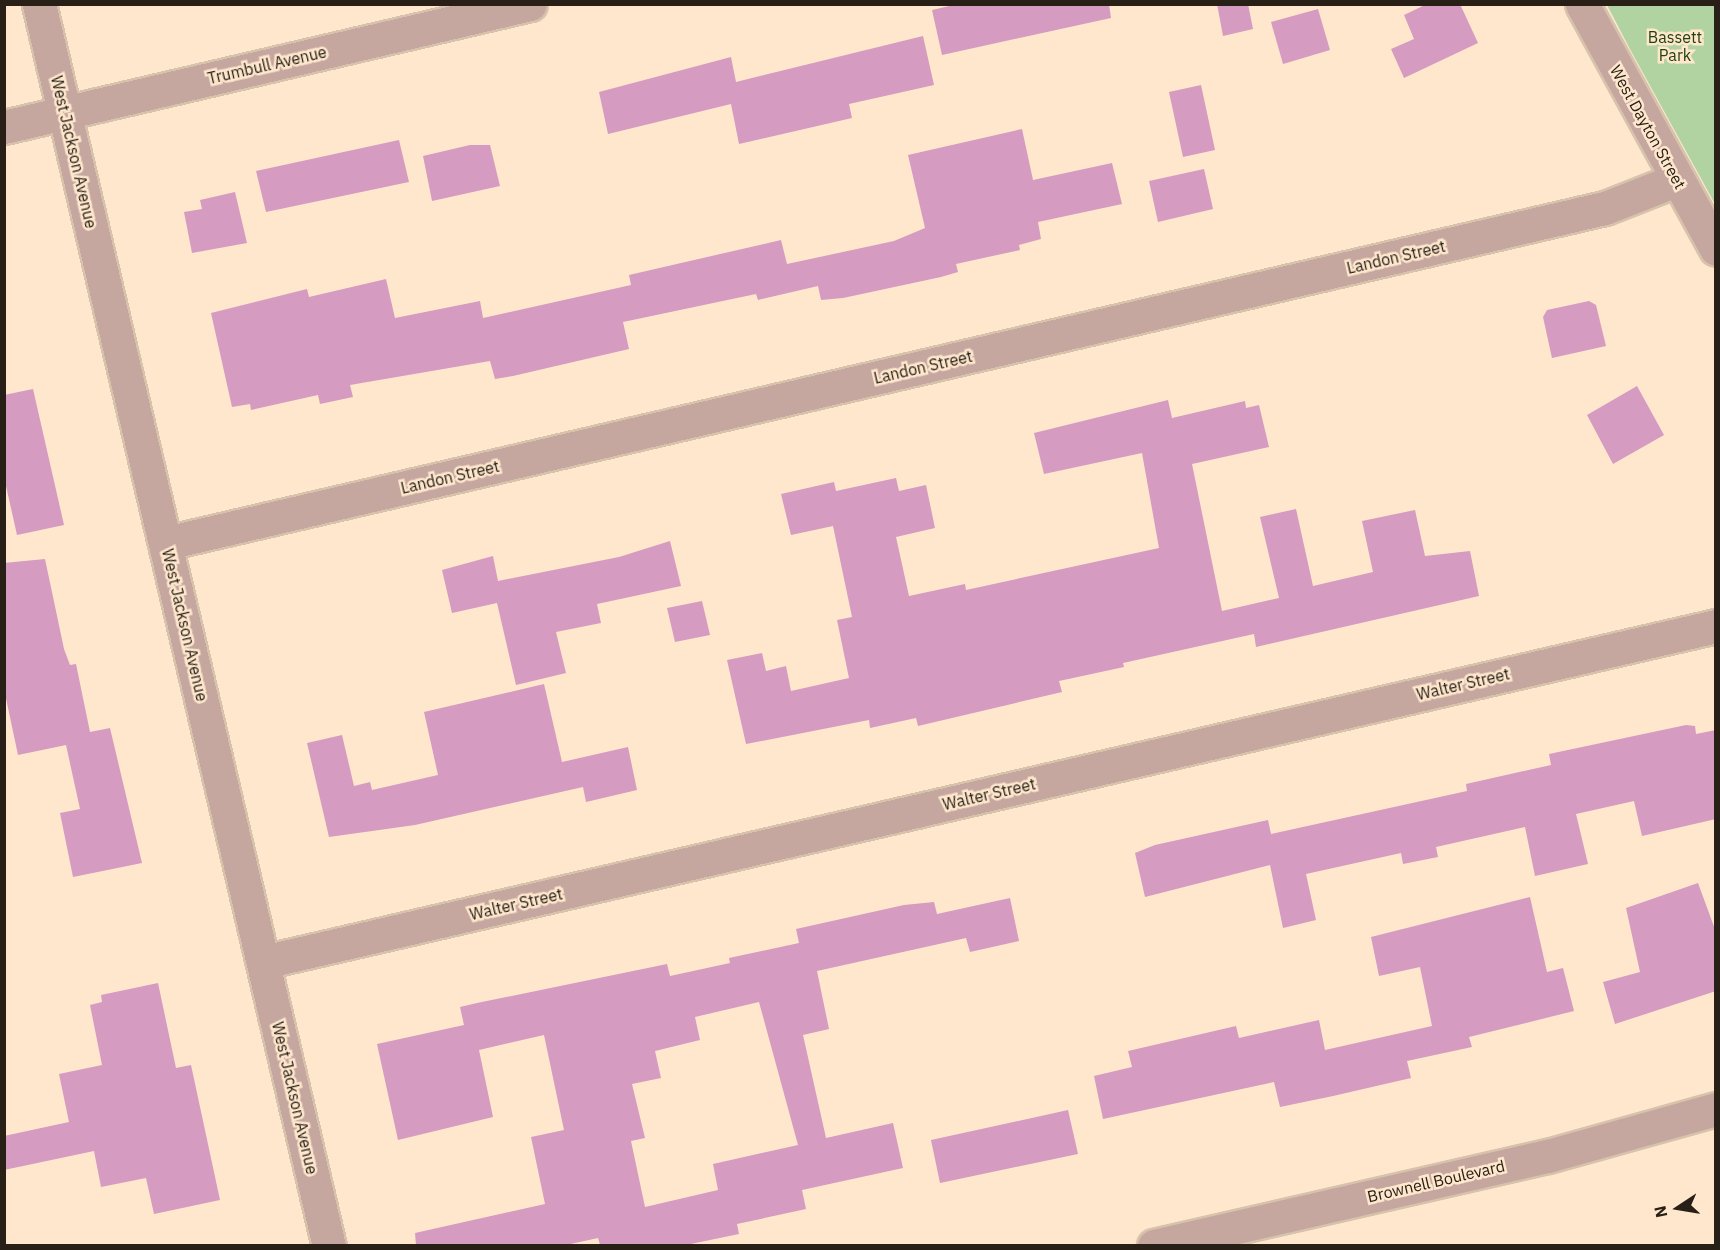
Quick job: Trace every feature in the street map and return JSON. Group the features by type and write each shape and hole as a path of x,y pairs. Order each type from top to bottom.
{"street":[{"name":"West Jackson Avenue","path":"39,4 329,1245"},
{"name":"Trumbull Avenue","path":"4,128 530,4"},
{"name":"West Dayton Street","path":"1582,4 1716,249"},
{"name":"Landon Street","path":"166,543 1605,208 1677,180"},
{"name":"Walter Street","path":"263,962 1716,626"},
{"name":"Brownell Boulevard","path":"1154,1245 1548,1156 1716,1108"}],"green space":[{"name":"Bassett Park","path":"1607,5 1715,5 1715,204 1631,51"}],"building":[{"path":"958,4 1109,4 1111,18 942,55 932,10"},
{"path":"1217,4 1248,4 1253,29 1223,36"},
{"path":"1427,4 1460,4 1478,43 1404,78 1391,49 1414,39 1404,15"},
{"path":"1318,9 1330,50 1283,64 1271,22"},
{"path":"923,36 934,85 849,104 852,118 739,144 731,104 608,134 599,92 731,57 736,82"},
{"path":"1201,85 1215,150 1183,157 1169,92"},
{"path":"1022,129 1033,180 1112,163 1122,204 1038,222 1041,239 1019,245 1020,250 956,264 958,272 941,277 843,298 821,300 818,286 758,300 756,294 623,322 629,349 513,376 495,379 490,361 350,385 353,397 320,404 318,395 251,410 250,404 232,407 211,313 307,289 309,297 386,279 395,318 480,301 483,318 631,285 629,275 781,240 787,264 894,241 925,228 908,155"},
{"path":"399,140 409,182 266,212 256,171"},
{"path":"470,145 490,145 500,186 432,201 423,156"},
{"path":"1204,169 1213,209 1158,222 1149,181"},
{"path":"235,192 247,243 192,253 184,212 202,209 200,200"},
{"path":"1589,301 1596,305 1606,346 1552,358 1543,317 1547,310"},
{"path":"1637,386 1664,435 1613,464 1587,415"},
{"path":"33,389 64,525 17,535 4,477 4,395"},
{"path":"1168,400 1172,418 1245,401 1246,408 1259,405 1269,447 1192,464 1222,611 1279,598 1260,517 1296,509 1313,586 1373,572 1362,521 1415,510 1425,556 1470,551 1479,596 1256,647 1254,634 1123,663 1124,667 1059,681 1062,692 918,726 916,718 870,728 869,720 746,744 727,660 762,653 766,671 786,666 791,691 849,678 837,620 852,617 833,526 791,535 781,494 834,482 836,491 896,478 899,491 926,485 935,528 896,537 909,596 965,584 966,590 1159,548 1142,453 1044,474 1034,433"},
{"path":"670,541 681,586 597,604 601,623 556,632 566,673 516,685 497,603 452,613 442,570 493,556 498,581 619,557"},
{"path":"45,559 64,649 70,665 76,664 90,732 110,728 142,863 73,877 60,813 80,809 66,745 18,755 4,689 4,563"},
{"path":"702,601 710,635 675,642 667,608"},
{"path":"544,684 562,762 628,747 637,790 586,802 583,787 415,825 329,837 307,743 342,735 354,786 370,782 372,790 438,775 424,712"},
{"path":"1686,725 1695,726 1696,734 1716,730 1716,819 1642,836 1634,801 1576,814 1588,864 1535,876 1525,827 1436,847 1438,857 1403,864 1401,853 1306,874 1316,920 1283,928 1270,865 1145,897 1135,853 1155,845 1268,820 1271,834 1467,791 1466,784 1551,765 1549,754"},
{"path":"1698,883 1716,932 1716,991 1615,1024 1603,982 1640,972 1626,908"},
{"path":"1530,897 1547,972 1563,968 1574,1011 1469,1037 1472,1047 1407,1061 1411,1078 1333,1096 1280,1107 1274,1082 1103,1119 1094,1076 1132,1067 1128,1051 1236,1026 1239,1038 1319,1020 1325,1050 1432,1026 1420,967 1379,976 1371,937"},
{"path":"1010,898 1019,941 970,952 966,938 817,971 829,1029 803,1035 826,1138 893,1123 903,1168 802,1190 806,1209 737,1224 739,1234 686,1245 600,1245 598,1238 566,1245 416,1245 415,1233 545,1204 531,1137 564,1130 544,1035 479,1050 493,1117 398,1140 377,1044 464,1025 460,1007 477,1003 667,964 670,976 730,963 729,958 799,943 796,929 904,905 934,902 937,914","holes":["759,1002 798,1145 713,1164 718,1190 645,1207 631,1141 645,1138 632,1084 661,1078 655,1051 700,1040 695,1017"]},
{"path":"158,983 176,1068 191,1065 220,1200 154,1214 146,1178 101,1187 94,1151 4,1170 4,1136 69,1122 59,1074 102,1065 90,1005 102,1002 101,995"},
{"path":"1068,1110 1078,1154 940,1183 931,1140"}]}
